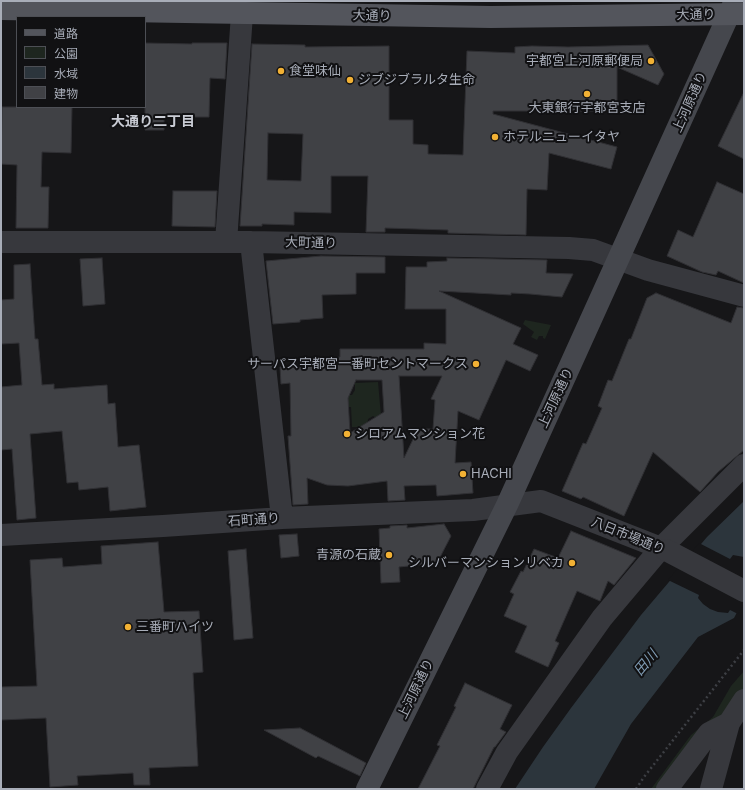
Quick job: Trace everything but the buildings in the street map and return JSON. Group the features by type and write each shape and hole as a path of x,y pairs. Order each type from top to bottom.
{"main road":[{"name":"大通り","path":"1,9 491,17 736,10"}],"street":[{"name":"上河原通り","path":"366,789 507,505 619,259 736,10"},
{"path":"226,242 242,14"},
{"name":"大町通り","path":"1,242 251,242 569,248 592,250 648,270 744,296"},
{"path":"251,242 282,518"},
{"path":"487,789 507,752 602,618 664,549 744,465"},
{"name":"八日市場通り","path":"507,505 541,501 664,549 744,591"},
{"name":"石町通り","path":"1,535 282,518 473,510 507,505"},
{"path":"711,789 729,723 744,700"},
{"path":"667,789 709,733 729,723"}],"path":[{"path":"636,789 644,776 744,650"}],"green space":[{"path":"525,320 551,325 545,339 543,336 539,336 537,340 531,337 534,332 523,324"},
{"path":"378,382 382,427 378,419 373,416 368,419 367,427 352,427 351,407 345,407 344,395 352,395 355,390 355,383"},
{"path":"744,671 744,691 663,789 651,789 691,735 713,717 731,686"}],"water":[{"name":"田川","path":"744,501 744,599 734,618 698,637 631,724 594,789 515,789 571,708 641,615 707,537"}],"pier":[{"path":"699,543 730,559 733,555 744,557 744,604 738,614 730,610 728,613 710,609 698,598 699,595 668,580"}],"place":[{"name":"宇都宮上河原郵便局","path":"651,61"},
{"name":"食堂味仙","path":"281,71"},
{"name":"ジブジブラルタ生命","path":"350,80"},
{"name":"大東銀行宇都宮支店","path":"587,94"},
{"name":"ホテルニューイタヤ","path":"495,137"},
{"name":"サーパス宇都宮一番町セントマークス","path":"476,364"},
{"name":"シロアムマンション花","path":"347,434"},
{"name":"HACHI","path":"463,474"},
{"name":"青源の石蔵","path":"389,555"},
{"name":"シルバーマンションリベカ","path":"572,563"},
{"name":"三番町ハイツ","path":"128,627"}],"district":[{"name":"大通り二丁目","path":"153,122"}]}
